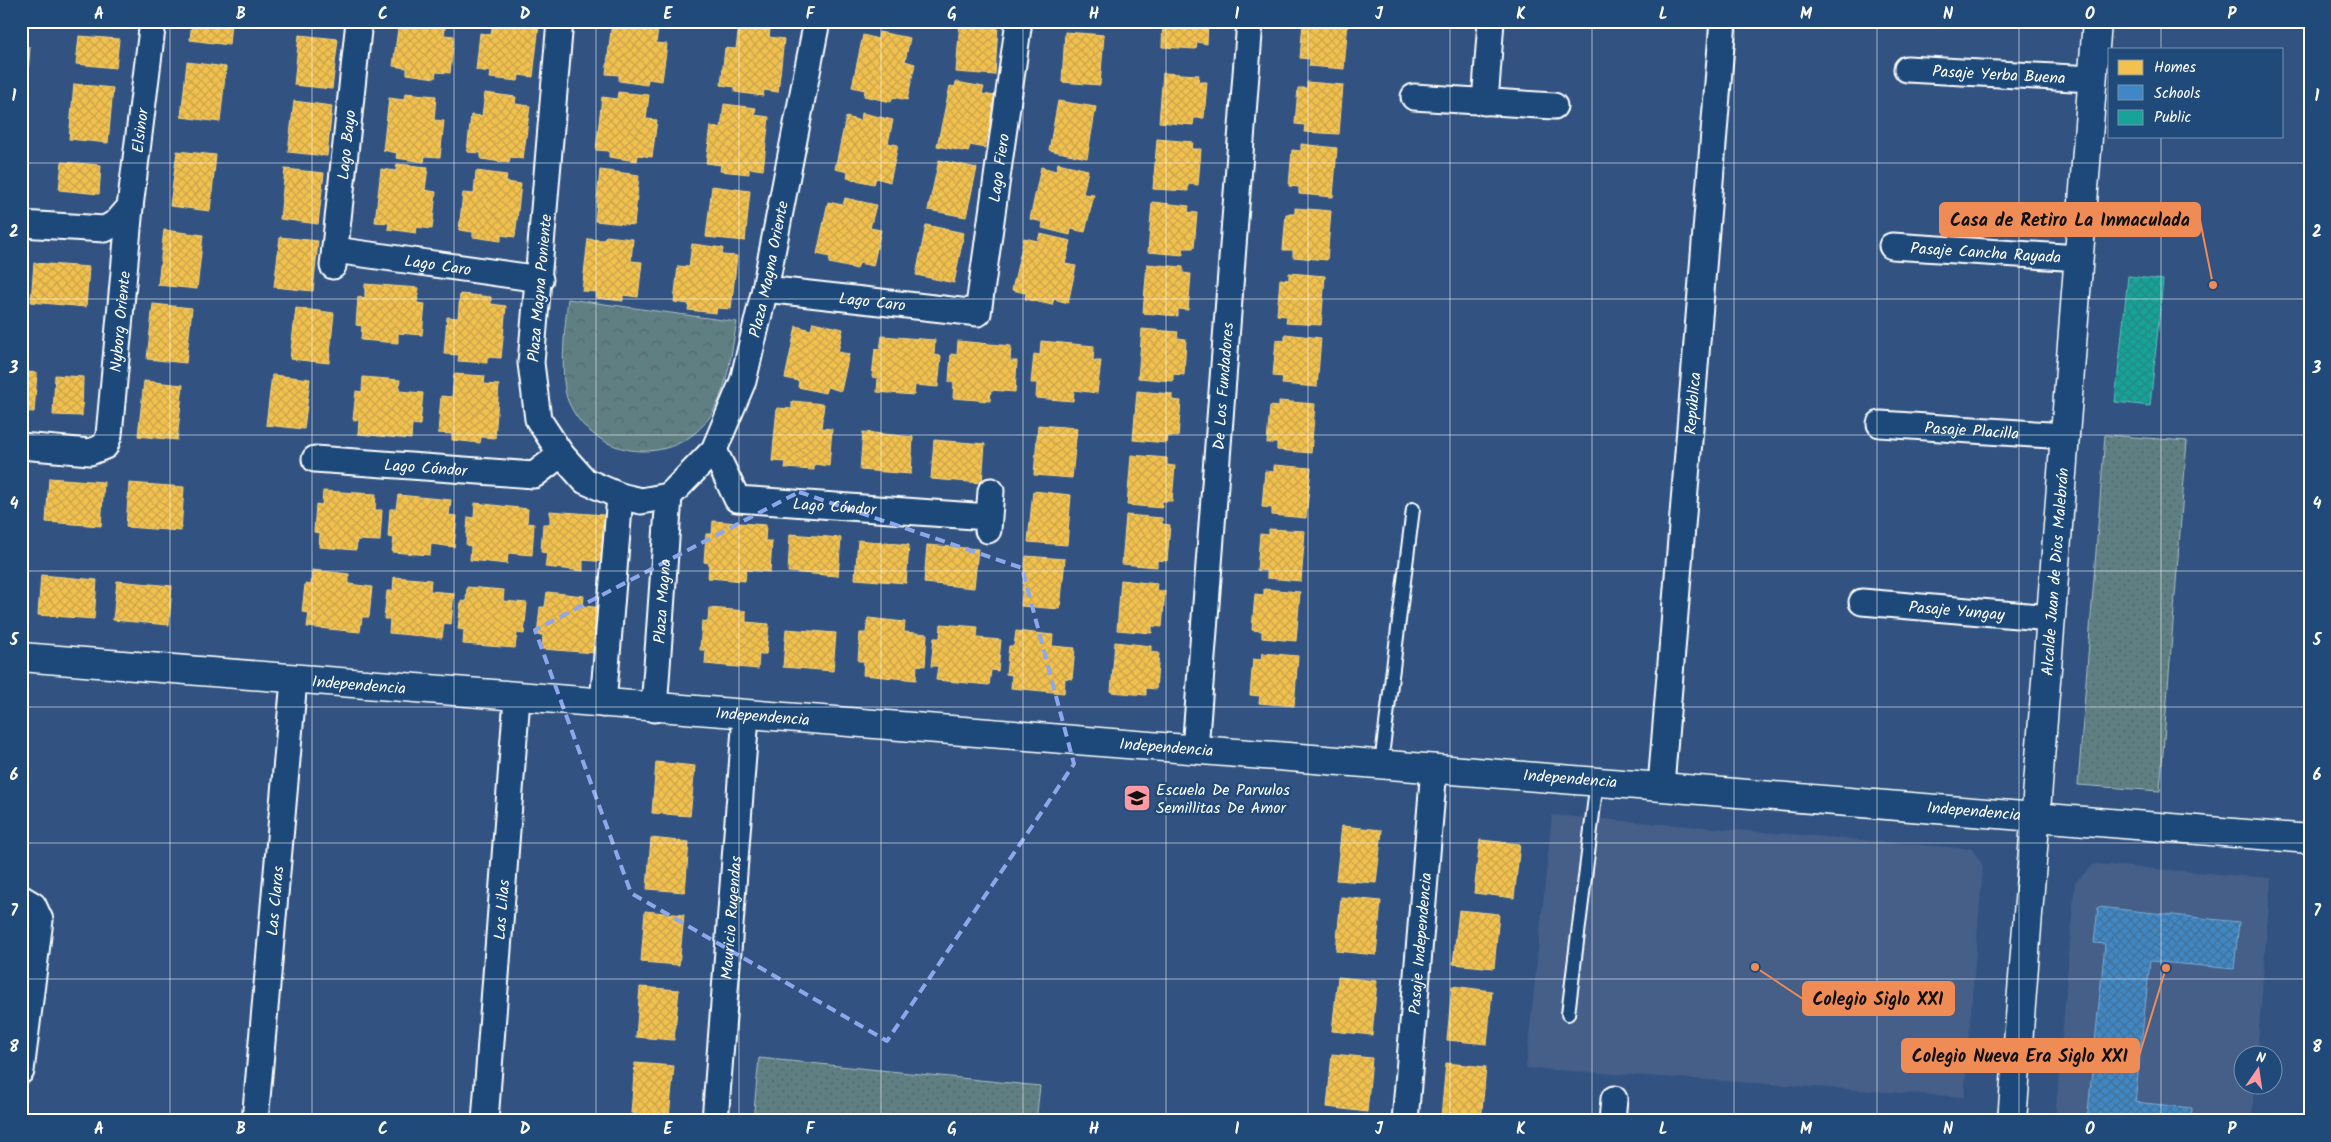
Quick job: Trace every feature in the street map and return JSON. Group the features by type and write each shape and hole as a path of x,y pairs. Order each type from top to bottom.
{"street":[{"name":"Elsinor","path":"130,207 153,21"},
{"name":"Lago Bayo","path":"334,258 360,21"},
{"name":"Plaza Magna Poniente","path":"560,21 540,279 531,363 538,419 561,454 585,481 620,496 641,501 669,496"},
{"name":"Plaza Magna Oriente","path":"669,496 714,450 743,381 765,289 817,21"},
{"name":"Lago Fiero","path":"978,313 1019,21"},
{"name":"De Los Fundadores","path":"1195,750 1250,21"},
{"path":"1485,102 1491,21"},
{"name":"República","path":"1661,786 1722,21"},
{"name":"Alcalde Juan de Dios Malebrán","path":"2012,1121 2097,21"},
{"name":"Pasaje Yerba Buena","path":"1907,69 2092,79"},
{"path":"1414,97 1554,106"},
{"path":"21,224 105,229 117,222 130,207"},
{"name":"Nyborg Oriente","path":"21,446 90,452 105,446 109,435 130,207"},
{"name":"Pasaje Cancha Rayada","path":"1892,246 2079,258"},
{"name":"Lago Caro","path":"334,258 540,279"},
{"name":"Lago Caro","path":"765,289 978,313"},
{"name":"Pasaje Placilla","path":"1880,424 2065,436"},
{"name":"Lago Cóndor","path":"714,450 737,499 988,523 991,491"},
{"name":"Lago Cóndor","path":"315,459 534,475 561,454"},
{"path":"603,704 620,496"},
{"name":"Plaza Magna","path":"654,709 669,496"},
{"name":"Pasaje Yungay","path":"1862,602 2051,618"},
{"name":"Independencia","path":"21,657 654,709 1661,786 2310,840"},
{"name":"Las Claras","path":"255,1121 294,680"},
{"name":"Las Lilas","path":"485,1121 517,698"},
{"name":"Mauricio Rugendas","path":"715,1121 746,716"},
{"name":"Pasaje Independencia","path":"1405,1121 1434,768"},
{"path":"21,898 33,905 40,920 21,1071"}],"lane":[{"path":"1381,764 1413,509"},
{"path":"1568,1014 1597,781"}],"highlighted area":[{"path":"799,492 1022,568 1074,764 887,1041 631,893 535,630"}],"shaded area":[{"path":"1552,815 1972,849 1983,866 1964,1097 1526,1068"},
{"path":"2094,864 2271,878 2258,1044 2234,1044 2234,1094 2254,1094 2252,1121 2055,1121 2075,882"}],"green space":[{"path":"568,299 737,322 723,389 714,410 699,429 681,442 660,449 638,451 617,447 597,437 580,422 568,401 565,391 563,365"},
{"path":"2105,435 2187,441 2160,791 2078,785"},
{"path":"759,1058 1040,1086 1036,1121 753,1121"}],"building: Homes":[{"path":"192,21 231,21 229,45 190,40"},
{"path":"399,21 446,21 444,35 454,36 450,73 436,72 435,78 407,74 407,68 393,66"},
{"path":"493,21 525,21 539,24 533,77 519,75 518,81 490,78 491,72 476,70 480,33 491,35"},
{"path":"612,21 627,23 627,21 659,21 656,43 667,44 662,81 648,79 647,85 619,81 619,75 606,74"},
{"path":"960,21 998,25 995,75 956,72"},
{"path":"1163,21 1208,21 1207,44 1197,42 1196,49 1162,47"},
{"path":"1348,21 1344,69 1309,66 1310,59 1300,58 1303,22"},
{"path":"739,26 770,30 769,37 784,39 778,92 764,90 763,96 735,92 735,87 721,85 725,48 736,49"},
{"path":"879,32 910,38 905,61 915,64 907,100 893,97 891,102 864,96 865,90 852,87 863,35 878,39"},
{"path":"1065,32 1104,35 1100,85 1062,82"},
{"path":"299,35 338,39 332,89 294,85"},
{"path":"79,36 119,39 116,68 76,64"},
{"path":"21,46 30,47 27,86 21,85"},
{"path":"187,62 226,67 220,122 181,117"},
{"path":"1163,73 1199,75 1198,82 1207,82 1204,118 1194,118 1193,125 1159,122"},
{"path":"956,82 984,87 982,94 996,96 985,148 970,145 968,152 937,146 950,86 955,87"},
{"path":"1307,82 1343,85 1339,134 1304,132 1305,125 1295,124 1298,88 1307,88"},
{"path":"74,84 113,88 108,143 69,139"},
{"path":"618,92 649,95 646,119 657,120 652,157 638,155 637,161 609,157 609,151 596,150 602,97 617,99"},
{"path":"405,93 436,96 434,120 444,121 440,157 425,156 424,162 396,158 397,153 383,150 389,98 404,100"},
{"path":"485,93 516,97 515,104 530,106 523,159 510,157 509,163 481,159 481,153 467,152 471,115 482,116"},
{"path":"294,101 332,106 327,156 288,152"},
{"path":"1058,101 1096,107 1087,158 1049,150"},
{"path":"724,104 756,108 754,115 769,117 763,170 749,168 749,174 720,171 721,165 706,163 711,126 721,128"},
{"path":"862,113 893,120 888,143 898,145 890,182 876,178 874,184 847,178 848,172 835,169 846,117 861,121"},
{"path":"1157,139 1193,142 1192,149 1201,149 1198,185 1188,184 1188,191 1153,189"},
{"path":"1301,144 1337,148 1333,197 1299,194 1299,187 1289,186 1292,150 1301,151"},
{"path":"177,151 216,155 210,211 170,206"},
{"path":"939,160 977,168 966,217 928,210"},
{"path":"62,162 101,165 99,194 59,190"},
{"path":"1058,163 1088,170 1083,194 1094,195 1085,232 1071,229 1070,235 1042,228 1043,222 1030,219 1041,167 1056,171"},
{"path":"397,164 428,167 425,190 436,192 432,229 417,227 416,233 388,229 389,223 375,222 381,169 396,171"},
{"path":"285,169 324,173 318,224 280,219"},
{"path":"600,170 639,175 634,225 595,221"},
{"path":"476,171 507,175 506,182 521,184 515,237 501,235 501,241 473,237 473,232 459,230 463,193 474,194"},
{"path":"712,186 750,191 745,241 706,237"},
{"path":"845,198 876,205 870,228 881,230 873,266 859,263 857,269 829,263 830,257 817,254 828,202 843,205"},
{"path":"1152,202 1189,206 1188,212 1197,213 1194,248 1183,248 1183,255 1148,252"},
{"path":"1295,208 1331,211 1327,260 1293,257 1293,250 1283,250 1286,214 1295,214"},
{"path":"926,225 964,233 954,283 916,275"},
{"path":"164,230 203,235 197,289 158,285"},
{"path":"1040,234 1071,241 1065,264 1076,266 1068,303 1054,299 1052,305 1025,299 1026,293 1012,290 1024,238 1038,241"},
{"path":"606,236 633,239 631,261 642,262 638,297 623,295 623,301 596,298 597,292 582,291 588,239 603,240"},
{"path":"280,237 318,241 313,291 274,287"},
{"path":"692,244 723,248 722,255 737,256 731,309 717,308 716,313 688,310 689,304 674,302 678,266 689,267"},
{"path":"34,263 89,267 86,307 31,302"},
{"path":"1147,264 1183,267 1183,273 1191,274 1188,310 1178,309 1178,316 1143,313"},
{"path":"1289,273 1325,276 1321,325 1286,323 1287,316 1277,315 1280,279 1289,280"},
{"path":"365,284 419,288 417,303 425,304 422,335 398,333 398,343 361,340 362,326 356,325 358,297 365,298"},
{"path":"460,294 491,297 491,304 506,306 501,358 487,357 487,363 458,361 459,355 444,354 447,317 458,318"},
{"path":"153,304 192,308 186,363 147,359"},
{"path":"296,308 334,313 329,363 290,359"},
{"path":"813,322 843,329 838,352 849,354 841,391 827,387 825,393 798,387 799,381 785,378 796,326 811,330"},
{"path":"1142,329 1178,332 1177,338 1186,339 1184,375 1173,374 1173,381 1138,378"},
{"path":"1285,334 1321,338 1317,387 1282,384 1283,377 1273,376 1276,340 1285,341"},
{"path":"882,336 935,340 934,355 941,356 938,387 915,385 914,395 877,392 878,378 872,377 875,349 880,350"},
{"path":"958,341 1011,346 1010,361 1017,361 1015,392 991,390 990,401 953,398 954,383 949,382 951,354 957,355"},
{"path":"1041,341 1094,346 1093,361 1101,361 1097,393 1074,390 1073,401 1036,398 1037,383 1031,383 1034,354 1040,355"},
{"path":"21,371 37,373 34,412 21,411"},
{"path":"454,374 485,376 484,384 499,385 495,438 481,437 480,443 452,440 452,434 438,433 441,396 452,397"},
{"path":"55,375 83,377 82,416 53,415"},
{"path":"272,375 310,379 304,429 266,425"},
{"path":"363,377 400,380 399,391 423,393 420,425 412,424 411,439 358,434 359,420 353,420 356,391 362,392"},
{"path":"144,381 183,385 177,440 138,436"},
{"path":"1137,391 1172,394 1172,400 1181,401 1178,437 1168,436 1167,443 1133,440"},
{"path":"792,401 824,404 821,428 832,429 829,466 814,464 814,470 785,468 786,462 772,461 777,408 792,409"},
{"path":"1279,401 1315,404 1311,453 1277,450 1277,443 1267,443 1270,406 1279,407"},
{"path":"1038,425 1077,428 1072,478 1034,475"},
{"path":"863,432 913,437 911,474 860,470"},
{"path":"934,440 985,444 982,483 931,479"},
{"path":"1131,455 1167,458 1167,465 1175,466 1172,501 1162,501 1162,508 1127,505"},
{"path":"1274,465 1311,468 1306,518 1272,515 1272,508 1262,507 1265,471 1274,472"},
{"path":"49,478 104,482 101,526 46,522"},
{"path":"129,483 184,487 181,531 126,527"},
{"path":"323,491 376,494 375,510 382,510 380,541 357,540 356,550 319,547 320,533 314,532 316,504 322,505"},
{"path":"1033,491 1071,495 1067,545 1028,542"},
{"path":"398,495 451,500 449,515 457,516 454,547 431,544 430,555 392,552 394,538 388,537 390,509 396,509"},
{"path":"475,503 528,509 527,523 534,524 532,555 508,553 507,564 470,560 471,546 466,545 468,517 474,518"},
{"path":"550,511 604,515 602,531 610,531 607,562 583,560 583,571 545,567 547,553 541,552 543,524 550,524"},
{"path":"1126,515 1162,518 1162,524 1170,525 1167,561 1157,560 1157,567 1122,564"},
{"path":"713,521 766,525 765,541 772,541 770,572 746,570 745,581 708,578 709,563 704,562 706,534 712,534"},
{"path":"1269,529 1305,531 1301,581 1267,578 1267,571 1257,570 1260,534 1269,535"},
{"path":"790,534 841,538 838,576 788,572"},
{"path":"858,540 909,545 906,583 855,579"},
{"path":"927,545 978,549 974,588 924,583"},
{"path":"1026,556 1065,559 1060,609 1021,606"},
{"path":"312,570 349,574 349,584 372,587 369,617 362,617 360,632 307,627 309,613 302,612 305,584 311,585"},
{"path":"41,575 97,580 94,619 38,615"},
{"path":"394,577 431,580 430,591 454,593 451,624 444,623 442,638 389,633 390,619 384,619 387,591 393,591"},
{"path":"1121,580 1157,584 1156,590 1165,591 1162,627 1152,626 1152,633 1117,630"},
{"path":"117,581 172,586 169,625 113,620"},
{"path":"467,587 504,590 503,601 527,603 524,634 517,633 515,648 463,644 464,630 458,629 461,601 466,602"},
{"path":"1264,589 1300,592 1296,641 1262,638 1262,631 1252,630 1255,594 1264,595"},
{"path":"547,592 584,596 583,606 606,608 595,653 542,649 543,635 537,635 540,607 545,607"},
{"path":"709,608 746,611 746,622 769,624 766,654 759,654 758,669 705,664 706,650 700,650 702,621 708,622"},
{"path":"868,618 905,622 904,632 927,634 925,666 917,665 916,680 863,675 864,661 858,661 860,633 866,633"},
{"path":"941,624 978,627 977,638 1001,640 998,671 991,670 989,685 936,680 938,666 931,666 934,638 940,638"},
{"path":"786,629 836,633 833,671 783,667"},
{"path":"1016,631 1053,635 1052,646 1075,648 1072,679 1065,678 1064,693 1011,688 1012,675 1006,674 1009,646 1014,646"},
{"path":"1115,642 1151,646 1151,652 1159,653 1156,689 1146,688 1146,695 1111,692"},
{"path":"1262,653 1298,656 1294,706 1259,703 1260,696 1250,695 1253,659 1261,660"},
{"path":"656,762 695,766 690,816 652,813"},
{"path":"1342,826 1382,830 1376,883 1336,880"},
{"path":"651,838 689,842 685,892 647,889"},
{"path":"1480,840 1520,844 1514,898 1474,893"},
{"path":"1341,897 1381,901 1376,955 1336,951"},
{"path":"1459,910 1499,914 1494,968 1453,964"},
{"path":"645,911 684,915 679,965 641,962"},
{"path":"1338,977 1377,981 1372,1035 1332,1031"},
{"path":"1452,986 1492,991 1487,1044 1447,1040"},
{"path":"640,987 679,990 674,1040 636,1037"},
{"path":"1332,1054 1372,1058 1367,1112 1327,1107"},
{"path":"635,1063 674,1066 669,1117 631,1113"},
{"path":"1446,1063 1486,1067 1481,1121 1441,1117"}],"building: Schools":[{"path":"2098,907 2239,922 2234,969 2150,961 2135,1102 2192,1108 2191,1121 2087,1121 2105,944 2094,943"}],"building: Public":[{"path":"2128,276 2163,280 2150,406 2115,402"}],"place":[{"name":"Casa de Retiro La Inmaculada","path":"2213,285"},
{"name":"Escuela De Parvulos Semillitas De Amor","path":"1137,798"},
{"name":"Colegio Siglo XXI","path":"1755,967"},
{"name":"Colegio Nueva Era Siglo XXI","path":"2166,968"}]}
